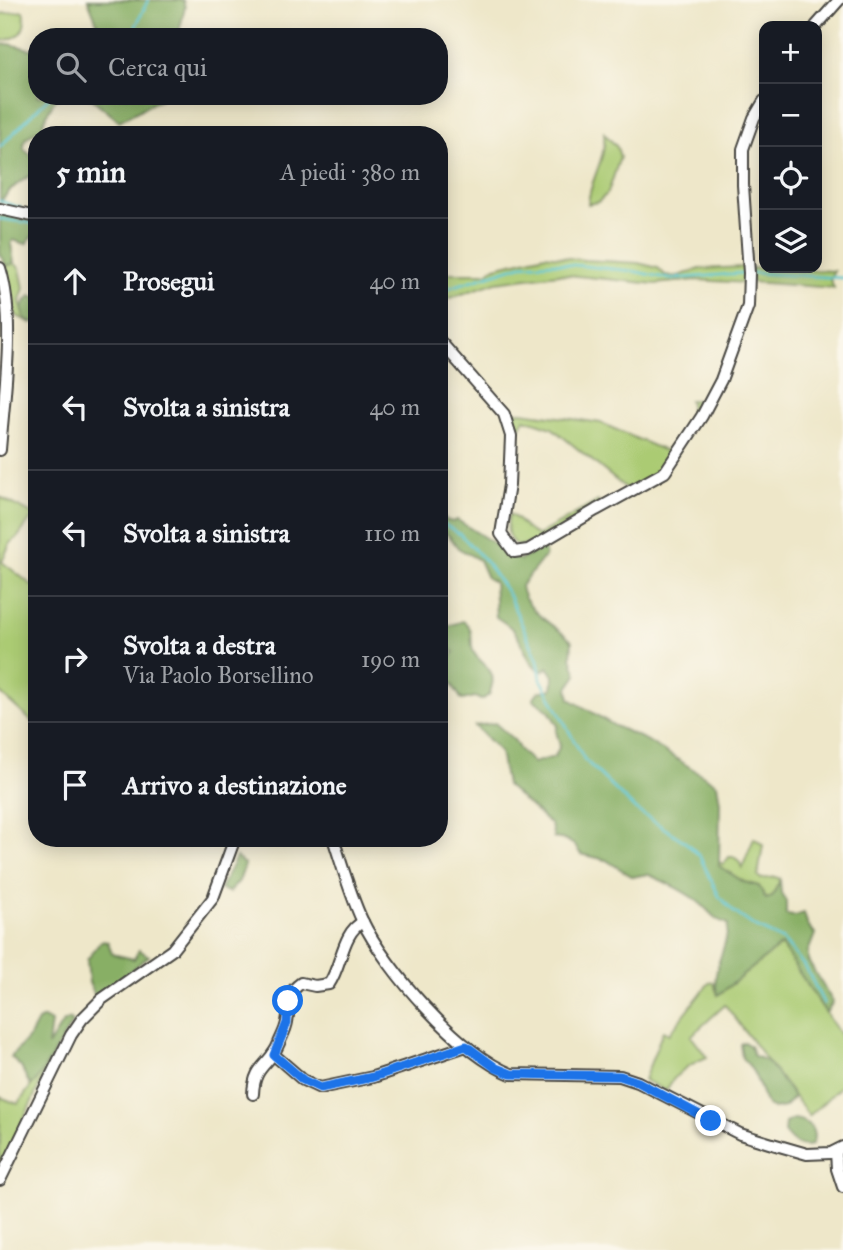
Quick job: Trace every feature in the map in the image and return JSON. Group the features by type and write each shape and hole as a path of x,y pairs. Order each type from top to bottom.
{"street":[{"path":"820,21 838,0"},
{"path":"448,350 504,414 511,436 509,485 501,534 514,552 528,551 666,472 702,416 721,380 748,306 743,149 759,110"},
{"path":"0,209 28,215"},
{"path":"0,268 8,334 0,450"},
{"path":"0,1180 57,1060 76,1027 102,999 172,950 213,898 232,847"},
{"path":"335,847 363,922 406,984 443,1026 496,1068 511,1074 620,1076 638,1082 740,1134 807,1154 840,1149 843,1187"},
{"path":"253,1094 259,1069 274,1055 287,1023 288,1001 292,991 301,983 315,986 329,984 351,930 363,922"},
{"path":"274,1055 303,1080 320,1088 373,1077 466,1046"}],"green space":[{"path":"88,0 183,0 185,7 180,28 99,28"},
{"path":"23,11 24,24 20,33 0,41 0,14"},
{"path":"9,44 28,49 28,105 53,105 42,126 28,126 24,149 28,153 28,177 16,185 0,203 0,45"},
{"path":"100,105 149,105 119,121"},
{"path":"604,133 617,147 620,157 608,193 598,202 588,204 601,160"},
{"path":"0,214 28,220 28,241 26,244 13,240 11,244 14,263 5,265 0,253"},
{"path":"545,255 638,263 658,268 665,275 675,277 700,269 744,267 745,283 696,280 655,284 558,274 496,282 448,299 448,273 486,273 495,267"},
{"path":"14,263 20,268 24,288 20,301 27,321 17,316 12,300 5,265"},
{"path":"751,268 759,268 759,273 834,271 830,279 834,288 752,282"},
{"path":"28,298 28,320 22,308"},
{"path":"732,350 695,418 662,470 628,490 552,428 525,419 521,426 512,428 509,412 601,423 665,451 688,421 691,407 689,400 700,400"},
{"path":"0,497 28,512 28,523 10,543 2,562 28,582 28,718 0,693"},
{"path":"598,501 601,505 536,542 518,546 509,536 509,514 538,535"},
{"path":"457,520 520,560 545,547 545,556 521,586 523,595 534,610 572,641 571,657 577,675 568,688 570,699 615,726 646,740 717,784 720,802 719,866 744,882 759,886 766,899 772,897 780,880 781,893 786,901 786,915 804,913 808,926 815,934 808,952 808,961 833,1002 826,1013 781,945 718,995 717,968 728,924 669,884 649,875 633,877 606,860 581,854 566,840 554,838 551,825 506,785 500,752 475,726 495,723 515,741 533,763 554,757 560,746 556,731 558,726 549,711 533,699 538,692 552,689 554,676 548,667 543,671 533,665 514,631 496,617 494,582 487,578 479,560 458,548 450,537 448,521"},
{"path":"463,621 467,624 471,631 473,651 492,676 489,695 481,700 475,697 462,700 448,679 448,662 454,652 448,647 448,626"},
{"path":"754,838 763,845 758,876 761,879 777,877 780,880 772,897 766,899 759,886 744,882 719,866 719,862 723,864 729,857 734,857 742,868"},
{"path":"236,857 245,865 239,881 229,892 220,889"},
{"path":"101,941 108,942 112,954 134,959 139,950 149,956 96,998 89,983 87,960"},
{"path":"781,945 843,1039 843,1084 809,1116 725,1005 691,1036 707,1057 683,1070 666,1091 644,1080 663,1031 669,1034 709,983 713,982 718,995"},
{"path":"44,1018 51,1022 48,1046 63,1022 70,1019 72,1023 36,1082 30,1085 21,1067 11,1057 30,1036 38,1021"},
{"path":"744,1042 750,1046 754,1056 767,1061 794,1097 784,1107 774,1109 768,1106 755,1075 742,1058 740,1044"},
{"path":"54,1054 0,1170 0,1097 18,1104"},
{"path":"794,1119 811,1127 814,1135 812,1145 799,1145 784,1132 785,1123"}],"waterway":[{"path":"135,28 148,0"},
{"path":"0,147 41,105"},
{"path":"0,201 21,208"},
{"path":"0,219 28,223"},
{"path":"448,288 521,265 554,263 633,271 670,279 744,273"},
{"path":"752,273 843,278"},
{"path":"448,527 461,535 487,563 508,594 538,660 541,679 584,759 636,810 684,841 699,855 719,896 734,912 754,926 783,940 806,968 824,1004"}],"route":[{"path":"288,1001 287,1023 274,1055 303,1080 320,1088 373,1077 466,1046 496,1068 511,1074 620,1076 638,1082 711,1121"}]}
